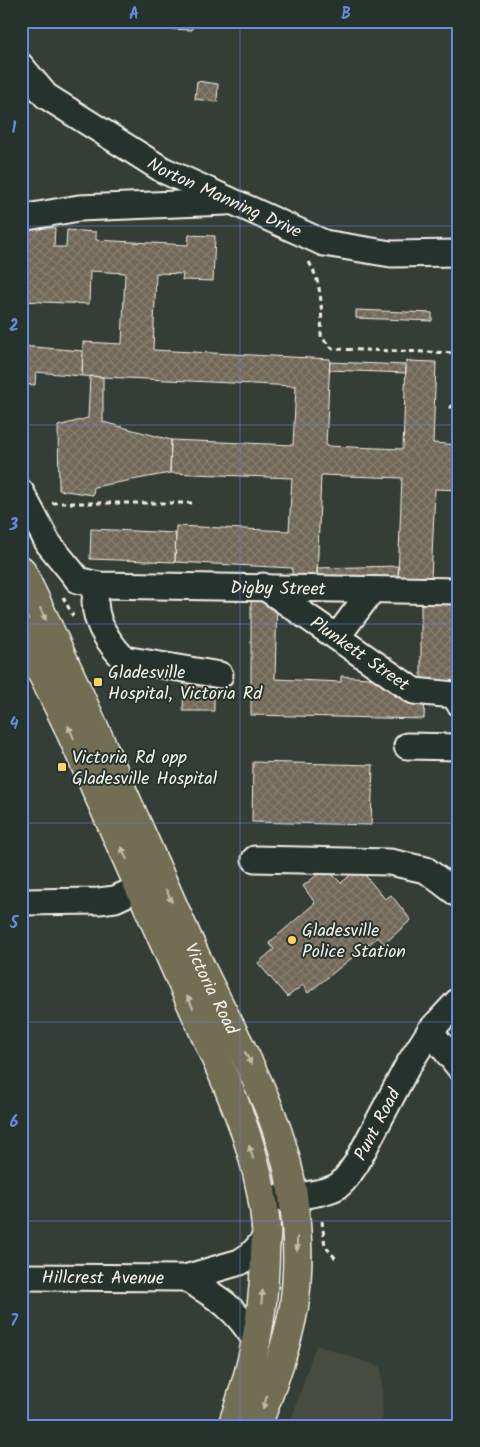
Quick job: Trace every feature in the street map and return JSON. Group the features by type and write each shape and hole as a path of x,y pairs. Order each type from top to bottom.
{"highway":[{"name":"Victoria Road","path":"21,570 55,639 200,965 259,1081 285,1158 293,1195 297,1232 294,1308 257,1426"},
{"name":"Victoria Road","path":"21,631 66,722 231,1093 255,1163 263,1199 267,1230 263,1286 253,1362 232,1426"}],"street":[{"name":"Norton Manning Drive","path":"21,66 46,96 163,170 324,243 390,254 459,253"},
{"path":"21,218 79,208 231,202"},
{"name":"Digby Street","path":"24,497 48,543 78,580 98,585 263,586 459,591"},
{"path":"98,585 95,595 95,614 104,634 124,659 220,676"},
{"name":"Plunkett Street","path":"263,586 414,692 454,695 459,703"},
{"path":"337,637 372,590"},
{"path":"407,746 459,747"},
{"path":"255,859 390,862 426,870 459,895"},
{"path":"21,902 99,901 115,899 139,888"},
{"name":"Punt Road","path":"263,1199 326,1190 336,1187 346,1179 356,1164 407,1067 430,1031 459,1000"},
{"path":"430,1031 459,1067"},
{"path":"185,1278 240,1262 252,1254 265,1240"},
{"name":"Hillcrest Avenue","path":"21,1277 185,1278"},
{"path":"185,1278 214,1295 236,1312 257,1343"}],"path":[{"path":"307,259 317,276 322,303 321,337 333,349 459,354"},
{"path":"459,387 451,408 459,425"},
{"path":"24,497 192,503"},
{"path":"322,1221 325,1246 337,1260"}],"shaded area":[{"path":"316,1345 381,1367 383,1416 380,1426 289,1426"}],"building":[{"path":"148,21 193,21 192,30 148,28"},
{"path":"197,81 218,84 217,102 195,99"},
{"path":"21,227 55,228 54,247 66,247 67,230 96,232 96,240 188,245 189,235 215,236 213,281 182,280 183,274 156,273 153,350 330,359 326,446 403,449 406,361 436,362 433,443 459,445 459,490 435,489 431,579 398,577 402,478 321,475 317,578 292,577 292,568 175,562 176,526 289,531 292,478 170,473 171,440 293,445 296,386 82,376 83,342 122,344 125,273 90,271 89,304 21,301"},
{"path":"356,310 432,313 432,321 356,318"},
{"path":"21,346 83,351 82,376 36,372 35,385 21,384"},
{"path":"330,362 406,365 406,373 329,370"},
{"path":"90,376 103,377 103,422 171,440 170,473 94,487 93,495 59,490 58,426 88,418"},
{"path":"91,529 176,533 175,562 90,559"},
{"path":"399,566 398,577 317,578 317,568"},
{"path":"421,597 456,597 456,681 421,681"},
{"path":"251,598 277,599 275,679 341,682 341,676 395,680 395,696 425,696 424,719 251,715"},
{"path":"184,682 214,684 214,711 183,711"},
{"path":"253,762 373,765 371,825 252,822"},
{"path":"326,868 341,883 359,868 385,899 391,895 411,920 384,944 378,937 308,993 303,985 287,997 258,963 274,949 269,943 315,903 303,886"}],"place":[{"name":"Gladesville Hospital, Victoria Rd","path":"98,682"},
{"name":"Victoria Rd opp Gladesville Hospital","path":"62,767"},
{"name":"Gladesville Police Station","path":"292,940"}]}
